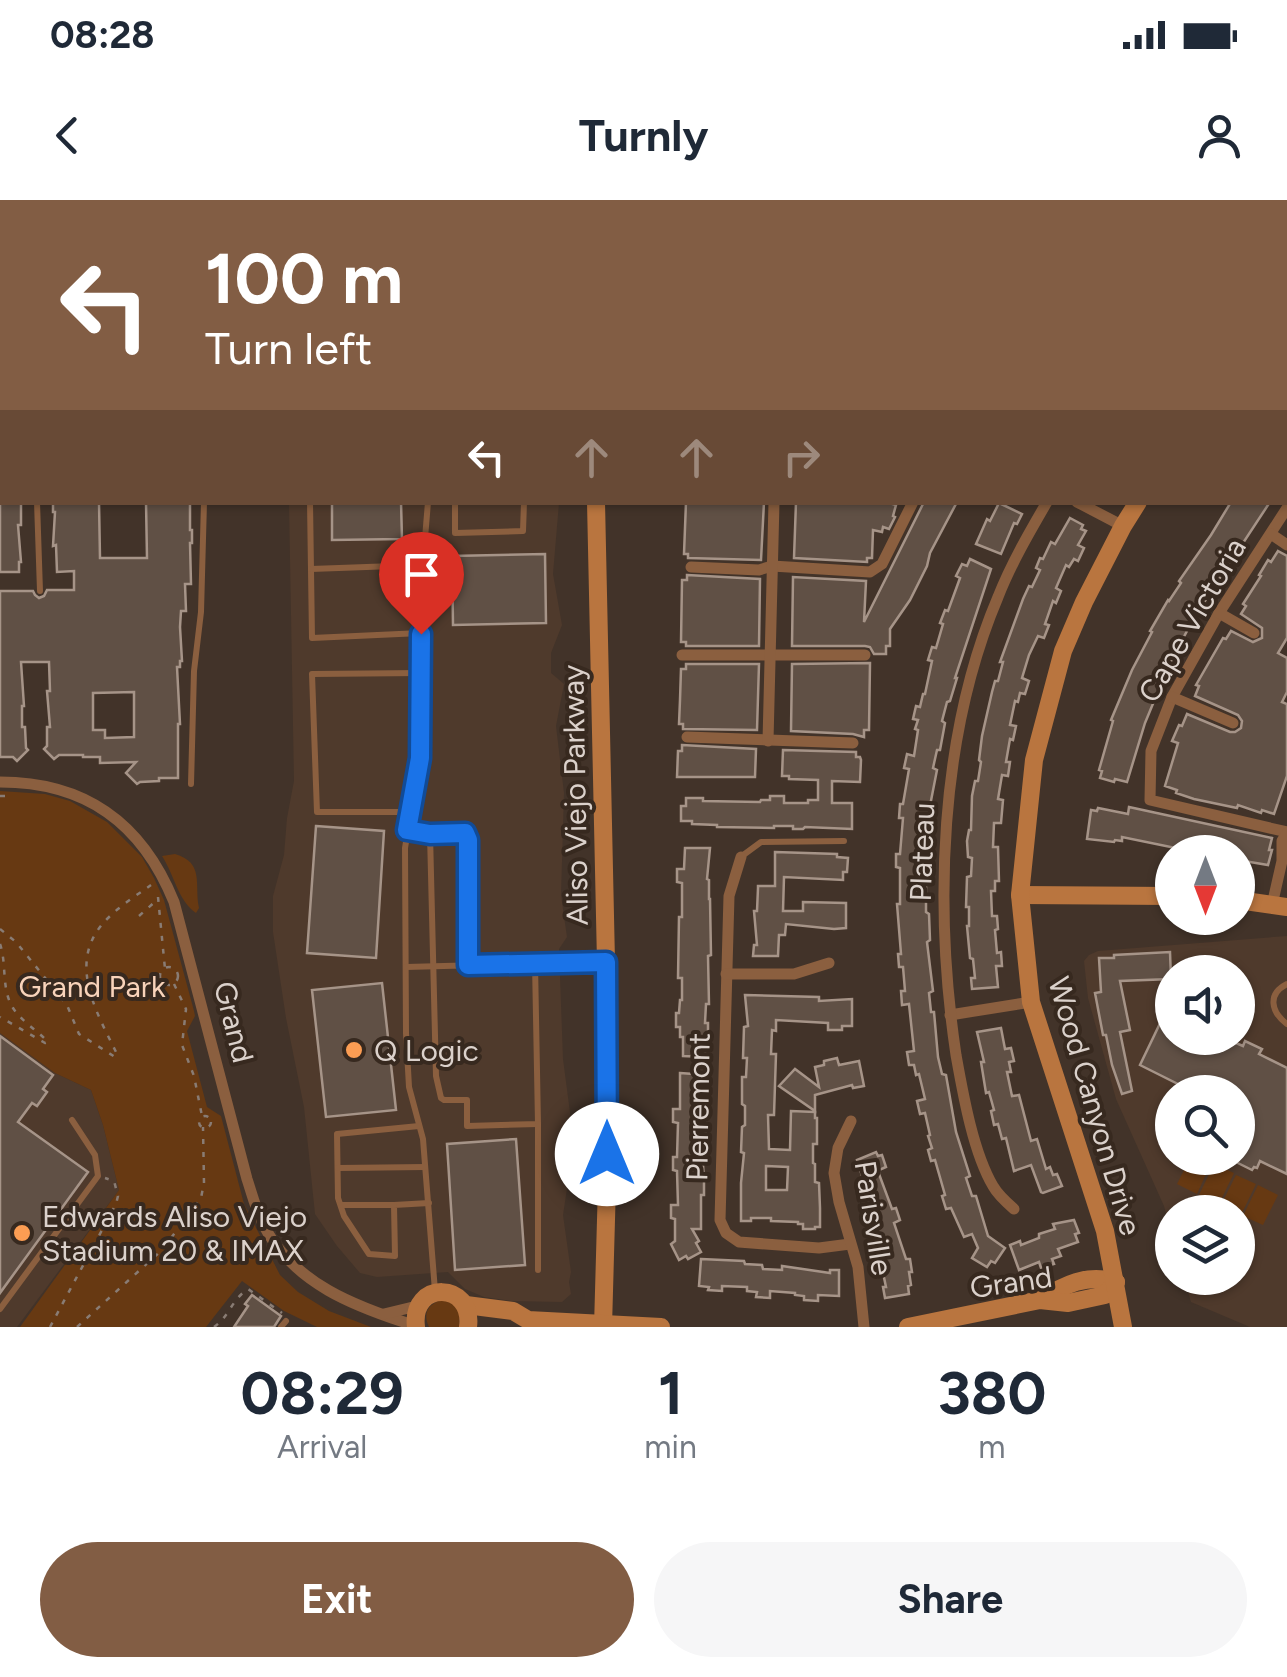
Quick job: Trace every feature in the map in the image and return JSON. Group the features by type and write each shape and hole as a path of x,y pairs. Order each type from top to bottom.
{"street":[{"name":"Aliso Viejo Parkway","path":"596,505 606,884 607,1184 603,1326"},
{"path":"768,741 774,505"},
{"path":"692,567 759,570 772,566 870,572 882,564 909,505"},
{"name":"Plateau","path":"1014,1208 998,1194 982,1163 962,1091 950,1015 944,860 951,779 964,707 996,599 1045,505"},
{"path":"1083,505 1123,526"},
{"name":"Wood Canyon Drive","path":"1123,1327 1105,1230 1031,1002 1020,895 1034,760 1063,651 1084,602 1136,505"},
{"name":"Cape Victoria","path":"1280,906 1282,841 1287,832 1150,800 1151,751 1172,697 1219,613 1287,508"},
{"path":"1270,534 1287,545"},
{"path":"1219,613 1254,633"},
{"path":"682,655 865,655"},
{"path":"1172,697 1233,723"},
{"path":"687,737 852,743"},
{"name":"Grand","path":"0,782 52,786 83,797 128,828 151,855 174,902 247,1179 263,1223 294,1266 322,1288 352,1304 416,1327"},
{"name":"Pierremont","path":"742,857 729,896 720,1220 726,1233 739,1242 819,1248 850,1244"},
{"path":"1020,895 1155,896"},
{"path":"1255,902 1280,906"},
{"path":"726,974 794,974 828,963"},
{"path":"950,1015 1031,1002"},
{"name":"Parisville","path":"850,1121 838,1148 834,1173 858,1268 864,1327"},
{"name":"Grand","path":"908,1327 962,1322 1040,1300 1068,1302 1105,1295 1116,1282"},
{"path":"384,1314 418,1306 435,1292 452,1294 466,1306 512,1312 528,1320 661,1327"},
{"path":"416,1327 418,1306"},
{"path":"466,1306 468,1327"},
{"path":"508,1327 528,1320"}],"lane":[{"path":"38,505 40,590"},
{"path":"191,784 204,505"},
{"path":"310,505 312,638 421,634"},
{"path":"428,505 420,599 420,758 404,848 409,1087 423,1140 435,1292"},
{"path":"455,505 455,533 524,530 524,505"},
{"path":"311,569 422,565"},
{"path":"412,812 317,812 312,674 421,673"},
{"path":"407,830 465,833 468,965"},
{"path":"430,834 436,1076 441,1098 467,1100 467,1126 538,1124"},
{"path":"742,857 761,842 844,842"},
{"path":"406,966 606,962"},
{"path":"536,963 538,1270"},
{"path":"1287,984 1273,996 1278,1017 1287,1024"},
{"path":"0,1309 98,1176 95,1156 72,1120"},
{"path":"394,1205 395,1256 369,1254 340,1204 337,1134 419,1126"},
{"path":"338,1168 425,1166"},
{"path":"340,1204 429,1203"}],"path":[{"path":"0,796 14,796"},
{"path":"0,929 16,942 67,1005 78,1034 115,1057 118,1054 89,994 90,946 105,920 153,884 165,969 161,980 174,984"},
{"path":"139,916 158,899"},
{"path":"0,944 8,998 22,1020 48,1042 0,1017"},
{"path":"165,969 177,972 174,984"},
{"path":"174,984 186,1009 182,1038 202,1116 199,1124 204,1128"},
{"path":"202,1116 208,1115 212,1120 204,1128"},
{"path":"77,1327 162,1250 201,1198 204,1128"},
{"path":"50,1327 116,1204 114,1180 98,1176"},
{"path":"214,1327 223,1322 235,1299 248,1289 285,1322"}],"shaded area":[{"path":"289,505 559,505 553,574 562,625 551,653 551,673 564,684 556,726 564,793 561,895 567,937 559,949 563,1059 574,1143 563,1215 571,1294 562,1302 484,1297 465,1289 448,1272 377,1277 360,1273 315,1214 304,1107 273,932 273,896 284,855 294,781"},
{"path":"1287,936 1287,1327 1250,1327 1191,1302 1189,1295 1255,1295 1255,1195 1159,1195 1116,1099 1088,998 1084,961 1098,951"},
{"path":"0,1033 55,1073 91,1090 119,1190 17,1327 0,1327"}],"green space":[{"name":"Grand Park","path":"0,791 45,794 70,801 107,822 142,857 164,900 194,1011 187,1031 207,1107 221,1116 244,1204 280,1275 298,1292 329,1311 371,1327 317,1327 284,1311 242,1281 206,1327 20,1327 119,1190 91,1090 55,1073 0,1033"},
{"path":"175,854 194,869 199,908 196,913 180,894 162,856"},
{"path":"1182,1175 1206,1175 1197,1194 1177,1184"},
{"path":"1209,1175 1233,1175 1223,1195 1199,1195"},
{"path":"1236,1175 1256,1184 1251,1195 1226,1195"},
{"path":"1258,1185 1278,1195 1263,1225 1255,1221 1253,1195"},
{"path":"443,1299 459,1307 459,1327 429,1327 428,1309"}],"building":[{"path":"0,505 21,505 19,572 0,572"},
{"path":"53,505 99,505 100,558 147,558 146,505 190,505 191,584 185,584 186,611 181,611 180,627 182,661 177,667 178,778 137,784 126,773 136,762 100,763 100,757 83,755 59,755 54,759 44,749 50,727 49,662 21,662 22,727 28,750 17,761 0,757 0,591 33,591 39,598 47,590 74,590 74,571 57,572 56,545 53,546","holes":["134,692 134,737 105,738 105,730 93,730 93,693"]},
{"path":"332,505 401,505 402,539 332,540"},
{"path":"686,505 764,505 761,560 688,558 684,554"},
{"path":"796,505 896,505 889,529 873,530 872,558 867,558 867,562 794,558"},
{"path":"922,505 955,505 910,600 890,629 886,654 874,654 865,646 792,646 793,577 866,581 864,622"},
{"path":"998,505 1022,514 1001,554 976,544 987,519 990,521"},
{"path":"1229,505 1268,505 1195,616 1169,665 1127,782 1100,778 1111,720 1132,670 1179,581"},
{"path":"1070,518 1086,531 1078,545 1084,548 1078,561 1074,559 1069,567 1066,565 1056,588 1061,591 1045,624 1049,625 1044,638 1038,636 1029,655 1022,678 1029,681 1025,694 1020,693 1018,702 1015,701 1010,725 1016,726 1006,762 1010,762 1008,776 1002,775 998,799 1003,800 1001,823 994,823 993,847 998,847 999,881 995,881 995,891 991,891 992,916 997,916 997,953 1001,952 1002,966 996,966 998,987 972,989 971,978 975,978 966,907 972,858 968,857 967,841 982,736 1000,662 1023,599 1040,570 1036,568 1040,558 1043,559 1051,542 1055,544"},
{"path":"1278,551 1287,556 1287,638 1278,653 1287,658 1287,692 1282,702 1287,704 1287,776 1274,814 1194,799 1165,786 1178,743 1172,741 1187,714 1230,732 1241,728 1238,715 1195,696 1199,686 1196,685 1231,631 1253,642 1262,638 1262,628 1241,614 1259,575"},
{"path":"545,554 546,623 453,625 452,556"},
{"path":"970,559 991,569 947,702 940,750 933,768 937,770 928,816 926,912 933,991 929,993 931,1012 942,1074 946,1075 956,1132 970,1176 966,1178 988,1236 1005,1248 995,1263 991,1261 987,1267 972,1258 978,1248 972,1234 964,1237 951,1208 946,1209 935,1160 931,1161 925,1113 920,1114 917,1101 925,1099 919,1074 916,1075 914,1065 909,1065 907,1052 914,1051 909,1004 902,1005 901,991 905,991 898,954 900,868 896,867 896,854 900,854 900,804 909,769 904,768 907,754 914,756 918,720 913,719 925,694 932,647 936,648 943,624 940,623 960,578 956,576"},
{"path":"687,575 760,579 759,646 686,646 686,642 681,642 682,580 687,580"},
{"path":"870,663 869,730 864,730 864,737 791,731 792,664"},
{"path":"686,664 759,664 757,730 683,729 683,724 679,724 681,669 686,669"},
{"path":"682,745 756,749 755,777 677,777 678,751 682,751"},
{"path":"783,750 856,752 861,760 860,782 832,781 832,803 852,803 852,829 717,827 681,821 681,806 686,806 686,798 760,802 770,800 770,796 784,796 784,803 818,800 818,780 782,776"},
{"path":"1129,807 1272,838 1268,865 1255,863 1255,835 1155,835 1155,844 1122,837 1122,841 1114,842 1087,839 1091,810 1128,814"},
{"path":"316,826 384,831 376,958 307,953"},
{"path":"685,848 710,848 707,879 711,955 705,1057 683,1056 683,1037 680,1027 676,1027 676,1013 682,1000 682,978 678,978 682,883 677,882 677,869 684,869"},
{"path":"775,852 837,854 848,858 843,880 784,877 783,911 803,911 803,902 846,903 846,928 786,924 785,935 779,935 778,956 753,956 757,945 754,911 758,886 775,886"},
{"path":"1170,952 1155,955 1155,980 1120,981 1130,1030 1120,1032 1132,1091 1122,1094 1103,1035 1095,993 1101,992 1099,958"},
{"name":"Q Logic","path":"382,983 396,1110 326,1117 312,990"},
{"path":"745,995 819,997 819,1001 852,999 852,1026 842,1026 842,1030 828,1030 828,1023 776,1020 776,1031 772,1030 771,1054 776,1054 774,1115 768,1115 769,1149 790,1150 791,1111 815,1112 817,1144 813,1144 813,1163 815,1182 819,1183 820,1227 815,1229 771,1218 741,1221 745,1125 742,1077 746,1077 744,1027 748,1026","holes":["766,1166 788,1167 787,1190 766,1190"]},
{"path":"1001,1028 1005,1049 1011,1048 1014,1061 1009,1062 1011,1072 1007,1072 1012,1096 1019,1095 1031,1141 1037,1139 1046,1169 1050,1167 1053,1175 1057,1174 1062,1186 1043,1193 1031,1165 1014,1171 1006,1138 1002,1139 998,1124 994,1125 977,1032"},
{"path":"1155,1034 1155,1055 1255,1055 1255,1046 1262,1049 1259,1054 1287,1068 1287,1174 1260,1161 1255,1167 1255,1075 1160,1075 1140,1065"},
{"name":"Edwards Aliso Viejo Stadium 20 & IMAX","path":"0,1036 53,1075 37,1106 32,1103 18,1122 88,1172 0,1293"},
{"path":"837,1058 839,1065 859,1061 864,1086 852,1085 815,1095 815,1111 779,1086 795,1069 819,1087 815,1067"},
{"path":"680,1073 707,1075 700,1119 705,1120 706,1138 706,1148 702,1148 701,1229 692,1229 701,1252 679,1260 671,1244 675,1241 675,1219 671,1218 671,1205 678,1205 673,1157 677,1157 678,1123 673,1122 673,1109 680,1109"},
{"path":"516,1139 525,1265 455,1270 447,1144"},
{"path":"876,1152 882,1155 886,1167 879,1174 892,1209 896,1208 900,1220 894,1223 912,1272 909,1294 885,1298 882,1268 873,1241 877,1239 859,1197 859,1184 864,1182 857,1160"},
{"path":"1074,1220 1078,1242 1058,1249 1061,1256 1052,1259 1054,1264 1041,1268 1039,1262 1019,1270 1010,1245 1039,1238 1039,1234 1055,1229 1053,1224"},
{"path":"701,1259 744,1261 762,1265 763,1269 782,1270 782,1266 830,1273 839,1270 839,1296 818,1295 818,1301 804,1300 804,1296 795,1293 770,1291 770,1298 756,1297 757,1292 747,1291 747,1287 708,1290 709,1287 699,1286"},
{"path":"252,1295 281,1316 274,1327 234,1327"}],"place":[{"name":"Q Logic","path":"354,1050"},
{"name":"Edwards Aliso Viejo Stadium 20 & IMAX","path":"22,1233"}],"route":[{"path":"421,634 420,758 407,830 465,833 468,965 606,962 607,1154"}]}
